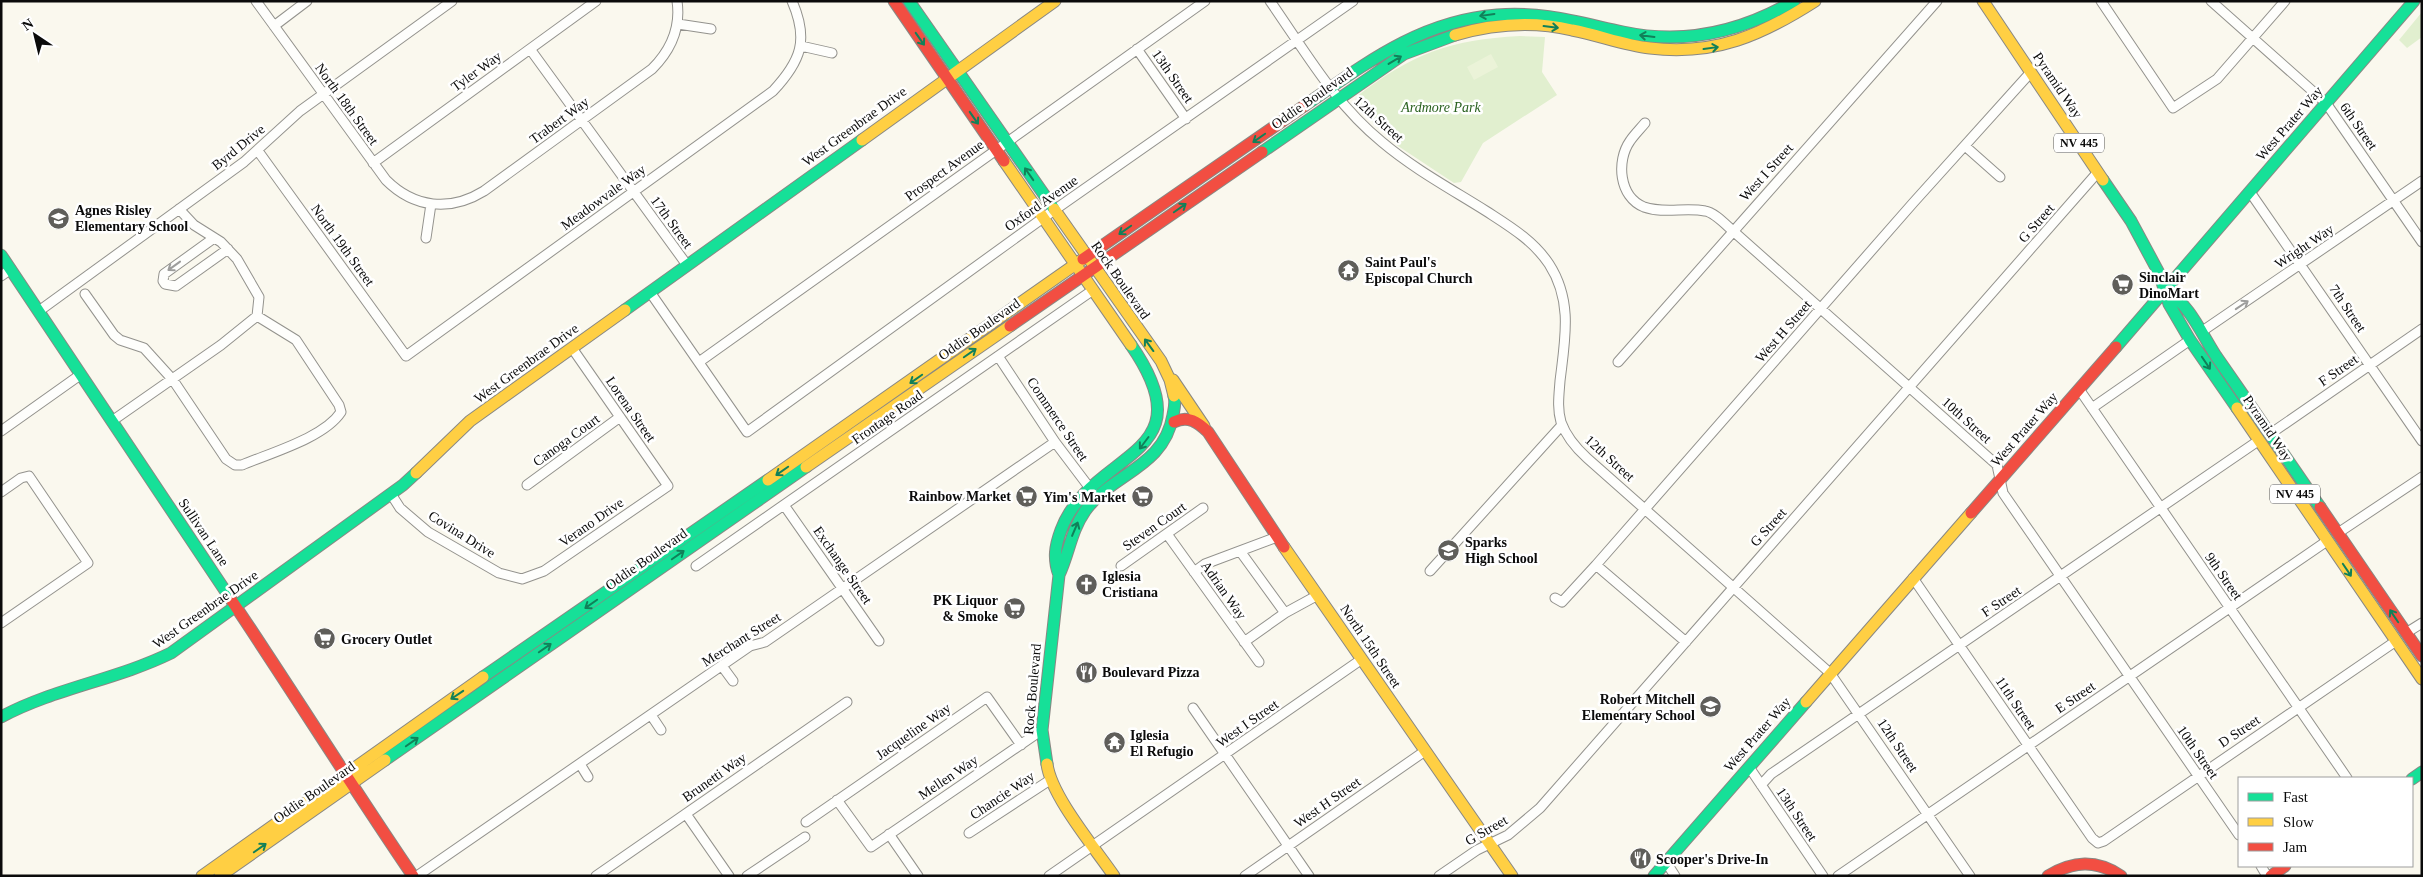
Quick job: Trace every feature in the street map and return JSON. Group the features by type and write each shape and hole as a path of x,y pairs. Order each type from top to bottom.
{"main road":[{"name":"Rock Boulevard","path":"910,1 1006,142 1167,371 1175,400 1174,422 1165,441 1152,458 1098,496 1085,511 1074,529 1066,560 1059,575 1042,730 1044,757 1050,780 1114,876"},
{"name":"West Greenbrae Drive","path":"1,718 40,698 141,669 171,653 391,494 421,470 470,422 1055,1"},
{"name":"Oddie Boulevard","path":"202,876 344,774 934,366 1086,257 1329,89 1400,43 1436,27 1492,14 1537,14 1570,18 1625,33 1650,37 1685,38 1740,28 1769,16 1794,1"},
{"name":"Oddie Boulevard","path":"220,876 500,678 1404,54 1439,39 1476,29 1511,25 1548,26 1569,29 1640,47 1668,50 1706,48 1734,43 1762,33 1814,1"},
{"name":"Pyramid Way","path":"1983,1 2131,221 2166,290 2168,304 2190,340 2422,679"},
{"name":"West Prater Way","path":"1654,876 2166,290 2414,1"},
{"name":"Rock Boulevard","path":"899,3 946,78 1151,375 1157,393 1156,420 1148,438 1137,452 1089,488 1070,511 1059,536 1054,560 1059,575"},
{"name":"Sullivan Lane","path":"1,255 6,273 39,311 321,734 351,785 415,876"},
{"name":"Pyramid Way","path":"2166,290 2181,298 2201,332 2422,656"},
{"name":"North 15th Street","path":"1167,371 1277,537 1512,876"},
{"path":"1156,420 1174,422 1181,427 1202,429 1208,432"},
{"path":"2048,876 2067,865 2092,862 2106,866 2121,876"},
{"path":"2059,876 2070,870 2085,867 2111,876"},
{"path":"2269,876 2283,867"}],"street":[{"name":"North 18th Street","path":"256,1 373,163 394,188 414,200 431,204"},
{"path":"274,26 308,1"},
{"name":"Byrd Drive","path":"39,311 258,151 300,111 452,1"},
{"name":"Tyler Way","path":"373,163 596,1"},
{"path":"677,1 678,24 711,29"},
{"path":"792,1 800,19 801,46 832,53"},
{"name":"Prospect Avenue","path":"699,362 1206,1"},
{"name":"12th Street","path":"1270,1 1337,99 1387,147 1515,230 1536,247 1546,259 1561,288 1566,310 1566,332 1558,402 1562,425 1582,454 1830,673 1970,876"},
{"name":"Oxford Avenue","path":"699,362 748,432 1054,210 1353,1"},
{"name":"West I Street","path":"1618,362 1936,1"},
{"path":"2102,1 2173,108 2217,79 2285,1"},
{"name":"6th Street","path":"2211,1 2326,103 2422,242"},
{"name":"Trabert Way","path":"431,204 453,204 474,197 582,120 661,61 674,40 678,24"},
{"name":"Meadowvale Way","path":"406,356 773,91 791,71 801,46"},
{"name":"17th Street","path":"530,49 687,265"},
{"name":"13th Street","path":"1137,49 1186,118"},
{"name":"West H Street","path":"1556,598 1562,602 1596,565 2031,72"},
{"name":"10th Street","path":"1645,123 1629,142 1623,157 1624,186 1629,194 1643,207 1707,211 1733,231 1997,465 2003,494 2238,834"},
{"path":"1965,146 2000,177"},
{"name":"North 19th Street","path":"258,151 406,356"},
{"name":"G Street","path":"1438,876 1477,850 1513,831 1540,808 2098,172"},
{"name":"Wright Way","path":"2201,332 2422,181"},
{"name":"7th Street","path":"2250,192 2422,441"},
{"path":"426,238 431,204"},
{"path":"112,421 222,345 257,316 259,297 237,259 228,249 198,228 179,209"},
{"path":"214,238 164,274 163,281 165,284 176,286 228,249"},
{"name":"Frontage Road","path":"696,566 1093,290"},
{"path":"650,292 699,362"},
{"path":"85,294 114,335 120,340 144,348 173,380 226,460 235,465 242,465 328,426 341,412 339,405 296,340 257,316"},
{"name":"F Street","path":"2270,434 2422,329"},
{"path":"2092,408 2190,340"},
{"name":"Lorena Street","path":"572,348 668,486"},
{"name":"Commerce Street","path":"998,356 1056,442 1089,488 1098,496"},
{"path":"1,431 80,375"},
{"name":"9th Street","path":"2079,389 2346,777"},
{"name":"Canoga Court","path":"527,485 620,417"},
{"path":"1430,571 1562,425"},
{"name":"F Street","path":"1761,785 1771,774 2258,441"},
{"name":"Merchant Street","path":"415,876 750,646 765,642 1056,442"},
{"path":"1,492 21,478 29,476 88,563 1,623"},
{"path":"2338,533 2422,476"},
{"name":"Verano Drive","path":"528,577 544,572 668,486"},
{"name":"Covina Drive","path":"391,494 400,508 428,532 499,573 522,579 528,577"},
{"name":"Exchange Street","path":"784,505 879,641"},
{"name":"Steven Court","path":"1121,566 1203,508"},
{"name":"Adrian Way","path":"1167,534 1259,662"},
{"path":"1194,572 1205,564 1277,537"},
{"name":"E Street","path":"1838,876 2327,541"},
{"path":"1240,550 1285,613"},
{"path":"1596,565 1686,642"},
{"name":"11th Street","path":"1913,578 2092,838 2098,843"},
{"path":"1244,642 1285,613 1318,595"},
{"path":"2406,633 2422,623"},
{"name":"D Street","path":"2098,843 2104,841 2396,641"},
{"name":"West I Street","path":"1050,876 1362,659"},
{"path":"722,666 733,681"},
{"name":"Jacqueline Way","path":"806,822 987,697 1021,745"},
{"name":"Brunetti Way","path":"596,876 847,702"},
{"path":"1193,708 1309,876"},
{"path":"651,715 661,730"},
{"name":"Mellen Way","path":"837,800 871,847 1042,730"},
{"name":"West H Street","path":"1245,876 1425,751"},
{"path":"580,764 588,777"},
{"name":"13th Street","path":"1748,767 1823,876"},
{"name":"Chancie Way","path":"969,833 1050,780"},
{"path":"686,814 729,876"},
{"path":"889,834 918,876"},
{"path":"747,876 805,836"},
{"path":"1666,862 1675,876"}],"green space":[{"path":"2422,12 2422,37 2407,48 2399,40"},
{"name":"Ardmore Park","path":"1520,36 1545,37 1542,72 1557,95 1483,143 1461,182 1454,183 1398,146 1355,106 1356,97 1376,82 1414,59 1452,45"},
{"path":"1491,54 1498,67 1474,80 1467,67"}],"traffic: fast":[{"path":"909,1 1054,209"},
{"path":"1304,106 1394,47 1418,35 1469,19 1513,14 1545,16 1646,36 1690,36 1712,33 1754,21 1794,1"},
{"path":"2116,347 2414,1"},
{"path":"1262,152 1404,54 1455,35"},
{"path":"625,310 862,140"},
{"path":"2103,180 2131,221 2159,273 2169,304 2190,340 2237,408"},
{"path":"1,255 232,601"},
{"path":"2166,290 2182,303 2188,311 2216,356 2320,507"},
{"path":"1059,575 1055,558 1057,542 1061,530 1076,503 1096,483 1137,450 1151,432 1158,411 1152,382 1131,345"},
{"path":"1047,764 1042,730 1059,575 1076,526 1085,511 1109,487 1148,459 1168,433 1175,404 1174,396"},
{"path":"385,760 806,467"},
{"path":"1,717 64,691 129,670 171,653 403,485 416,473"},
{"path":"483,677 768,480"},
{"path":"1654,876 1806,702"},
{"path":"2413,778 2422,772"}],"traffic: slow":[{"path":"862,140 1055,1"},
{"path":"1455,35 1499,26 1543,25 1582,32 1640,47 1674,50 1696,49 1717,46 1757,33 1815,1"},
{"path":"1983,1 2103,180"},
{"path":"1004,161 1131,345"},
{"path":"1054,209 1161,361 1170,380 1174,396"},
{"path":"768,480 1083,259"},
{"path":"416,473 470,421 625,310"},
{"path":"806,467 1010,326"},
{"path":"1173,380 1204,426"},
{"path":"2237,408 2422,679"},
{"path":"1806,702 1971,513"},
{"path":"1284,547 1512,876"},
{"path":"202,876 483,677"},
{"path":"220,876 385,760"},
{"path":"1047,764 1056,791 1114,876"}],"traffic: jam":[{"path":"894,1 1004,161"},
{"path":"1083,259 1304,106"},
{"path":"1010,326 1262,152"},
{"path":"1971,513 2116,347"},
{"path":"1174,422 1188,419 1200,425 1208,432 1284,547"},
{"path":"2320,507 2422,656"},
{"path":"232,601 413,876"},
{"path":"2048,876 2066,867 2084,864 2103,867 2121,876"},
{"path":"2271,876 2284,867"}],"place":[{"name":"Agnes Risley Elementary School","path":"59,218"},
{"name":"Saint Paul's Episcopal Church","path":"1349,270"},
{"name":"Sinclair DinoMart","path":"2123,285"},
{"name":"Rainbow Market","path":"1027,496"},
{"name":"Yim's Market","path":"1142,497"},
{"name":"Sparks High School","path":"1449,550"},
{"name":"Iglesia Cristiana","path":"1086,584"},
{"name":"PK Liquor & Smoke","path":"1014,608"},
{"name":"Grocery Outlet","path":"325,639"},
{"name":"Boulevard Pizza","path":"1086,672"},
{"name":"Robert Mitchell Elementary School","path":"1711,707"},
{"name":"Iglesia El Refugio","path":"1114,743"},
{"name":"Scooper's Drive-In","path":"1640,859"}]}
